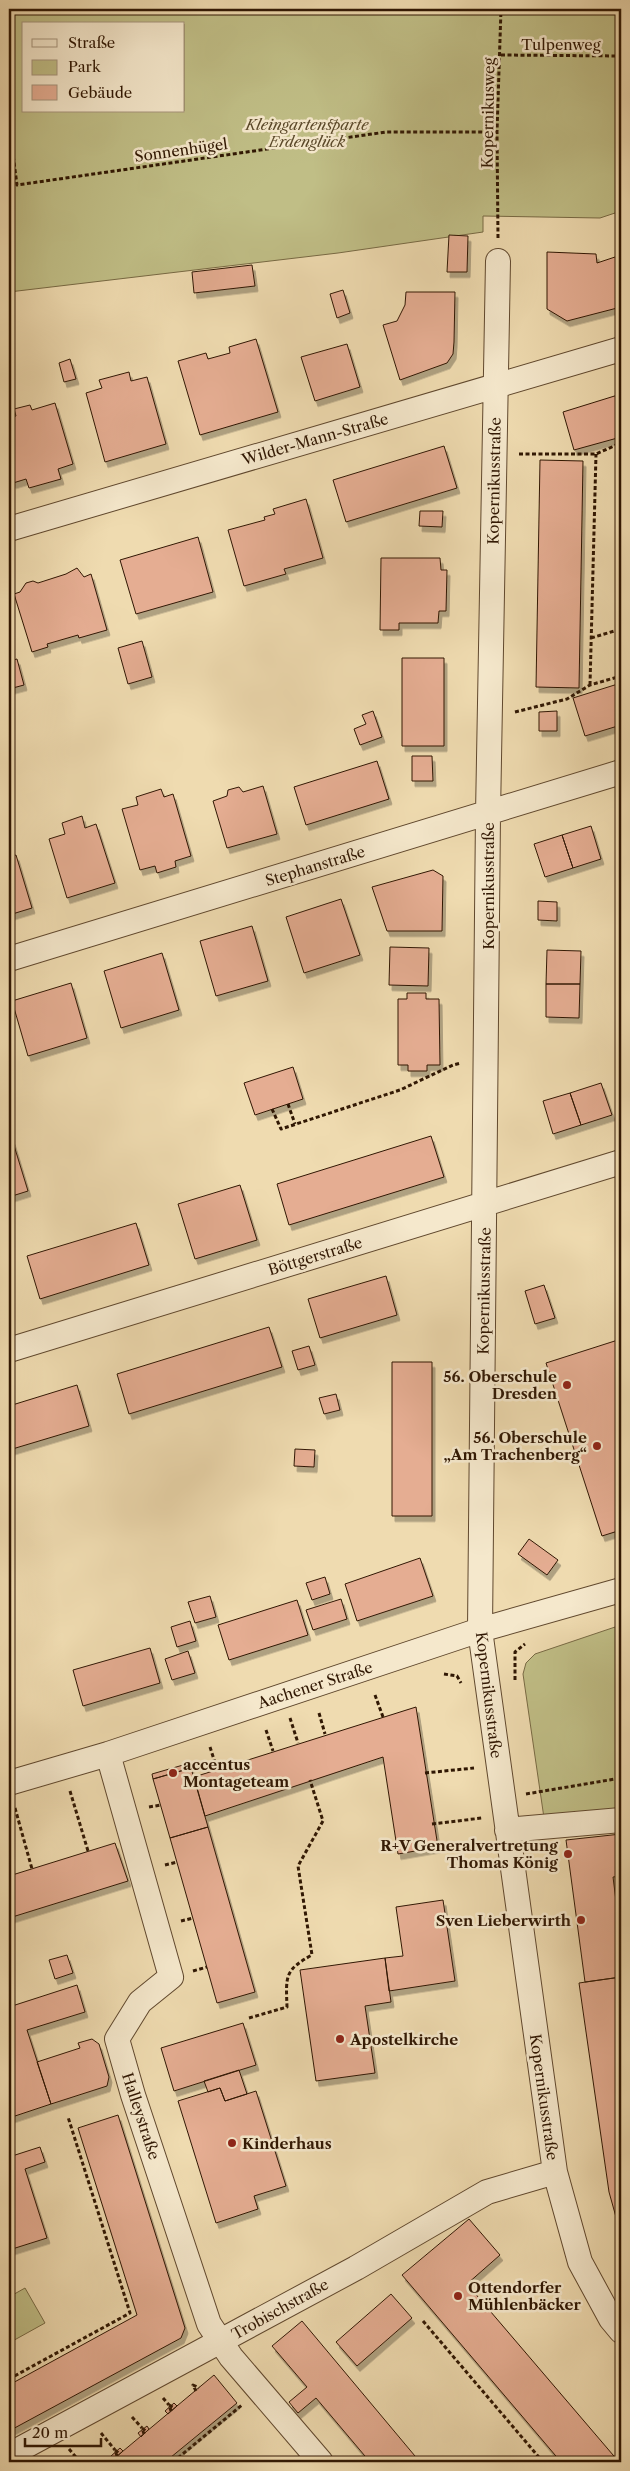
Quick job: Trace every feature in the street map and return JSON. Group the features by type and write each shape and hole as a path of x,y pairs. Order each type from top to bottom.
{"street":[{"name":"Kopernikusstraße","path":"498,261 488,814 480,1630 555,2172 580,2262 611,2319 621,2331"},
{"name":"Wilder-Mann-Straße","path":"9,529 621,349"},
{"name":"Stephanstraße","path":"9,959 621,772"},
{"name":"Böttgerstraße","path":"9,1350 621,1162"},
{"name":"Aachener Straße","path":"9,1783 108,1754 480,1630 621,1590"},
{"name":"Halleystraße","path":"108,1754 171,1977 140,2002 117,2039 209,2324 220,2342 321,2462"},
{"path":"505,1815 621,1820"},
{"name":"Trobischstraße","path":"9,2455 220,2342 487,2192 555,2172"}],"path":[{"path":"9,13 37,9"},
{"name":"Kopernikusweg","path":"498,217 497,132 501,9"},
{"name":"Tulpenweg","path":"501,55 621,56"},
{"name":"Sonnenhügel","path":"9,124 17,185 386,132 497,132"},
{"path":"494,456 540,452 596,454 621,443"},
{"path":"590,685 596,454"},
{"path":"591,638 621,629"},
{"path":"490,718 567,699 590,685 621,676"},
{"path":"272,1109 280,1129 400,1090 453,1065 486,1058"},
{"path":"288,1104 295,1124"},
{"path":"515,1680 515,1652 527,1643"},
{"path":"444,1674 458,1676 465,1690"},
{"path":"375,1695 383,1717"},
{"path":"319,1713 325,1734"},
{"path":"266,1730 273,1751"},
{"path":"210,1747 217,1769"},
{"path":"425,1773 498,1766"},
{"path":"432,1824 505,1815 621,1778"},
{"path":"249,2018 287,2007 286,1981 294,1964 312,1955 298,1866 323,1821 310,1780"},
{"path":"70,1791 88,1851"},
{"path":"150,1806 161,1805"},
{"path":"15,1808 32,1869"},
{"path":"163,1866 177,1862"},
{"path":"178,1922 193,1918"},
{"path":"194,1971 207,1967"},
{"path":"9,2379 130,2313 68,2117"},
{"path":"423,2321 542,2462"},
{"path":"173,2462 242,2404"}],"green space":[{"name":"Kleingartensparte Erdenglück","path":"9,9 621,9 621,211 600,218 483,216 483,232 338,253 9,292"},
{"path":"621,1625 621,1811 544,1818 523,1674 526,1663 535,1654"},
{"path":"25,2288 45,2323 9,2343 9,2297"}],"building":[{"path":"449,235 468,236 467,272 447,272"},
{"path":"547,252 596,254 597,263 621,255 621,307 567,321 547,309"},
{"path":"252,265 255,286 194,293 192,272"},
{"path":"343,290 350,313 337,318 330,294"},
{"path":"406,292 455,292 454,342 453,354 447,363 400,380 383,325 397,321 405,305"},
{"path":"256,339 278,412 200,435 178,361 206,353 208,359 230,353 229,347"},
{"path":"347,344 360,387 315,401 301,357"},
{"path":"70,359 76,379 64,382 59,363"},
{"path":"129,372 131,381 147,377 166,444 105,462 86,393 102,388 99,380"},
{"path":"621,394 621,437 574,450 563,412"},
{"path":"55,403 73,464 58,469 61,479 29,488 26,479 13,483 9,466 9,418 16,416 14,409 30,405 32,410"},
{"path":"444,446 457,488 346,522 333,480"},
{"path":"540,460 583,461 579,688 536,687"},
{"path":"306,499 323,558 284,569 286,574 244,586 228,530 265,520 264,517 275,514 273,509"},
{"path":"420,511 443,511 442,527 419,526"},
{"path":"198,537 213,592 136,614 120,560"},
{"path":"381,558 440,558 441,570 447,570 446,611 439,611 438,623 399,623 399,630 380,630"},
{"path":"77,568 84,577 91,574 107,630 79,638 78,635 47,644 48,647 32,652 14,594 20,592 26,583 33,581 38,583 66,574"},
{"path":"142,641 152,677 128,684 118,648"},
{"path":"402,658 444,658 444,746 402,746"},
{"path":"17,659 24,685 9,689 9,661"},
{"path":"621,683 621,725 585,736 573,698"},
{"path":"373,711 382,737 360,745 354,729 366,724 362,715"},
{"path":"557,711 557,731 539,731 539,712"},
{"path":"412,756 432,756 433,781 412,781"},
{"path":"377,761 389,799 306,825 294,787"},
{"path":"263,786 277,834 227,848 213,801 227,796 228,790 239,787 243,792"},
{"path":"161,789 164,797 173,794 191,856 175,861 176,867 157,873 155,866 140,870 122,809 138,805 136,797"},
{"path":"82,816 85,828 96,824 115,883 67,898 49,839 65,834 62,823"},
{"path":"591,826 601,859 573,868 562,835"},
{"path":"562,835 573,868 545,877 534,844"},
{"path":"16,855 32,908 9,915 9,857"},
{"path":"433,870 443,876 442,931 387,931 372,887"},
{"path":"341,899 360,955 304,973 286,917"},
{"path":"538,901 557,902 557,921 538,920"},
{"path":"252,926 268,981 216,996 200,941"},
{"path":"390,947 429,948 428,986 389,985"},
{"path":"547,950 581,951 580,984 546,984"},
{"path":"162,953 179,1010 121,1028 104,971"},
{"path":"71,983 87,1038 28,1056 12,1001"},
{"path":"546,984 580,984 579,1018 546,1017"},
{"path":"407,993 426,993 426,999 439,999 440,1065 427,1065 427,1071 408,1071 408,1065 398,1065 398,999 407,999"},
{"path":"293,1067 303,1099 255,1115 244,1083"},
{"path":"601,1083 612,1115 581,1125 570,1093"},
{"path":"570,1093 581,1125 553,1134 543,1101"},
{"path":"431,1136 444,1177 289,1225 277,1184"},
{"path":"12,1139 28,1191 9,1197 9,1140"},
{"path":"240,1185 257,1240 195,1259 178,1204"},
{"path":"136,1223 149,1265 40,1299 27,1256"},
{"path":"386,1276 397,1315 320,1338 308,1299"},
{"path":"544,1285 555,1318 535,1324 525,1291"},
{"path":"269,1327 282,1367 129,1414 117,1374"},
{"name":"56. Oberschule „Am Trachenberg“","path":"621,1339 621,1530 602,1536 546,1363"},
{"path":"309,1346 315,1365 298,1370 292,1351"},
{"path":"392,1362 432,1362 432,1516 392,1516"},
{"path":"77,1385 89,1426 9,1450 9,1406"},
{"path":"336,1394 340,1410 324,1414 319,1398"},
{"path":"295,1449 315,1450 314,1467 294,1466"},
{"path":"529,1539 558,1560 547,1575 518,1554"},
{"path":"420,1558 433,1596 357,1621 345,1584"},
{"path":"325,1577 330,1594 312,1600 306,1583"},
{"path":"210,1596 216,1617 195,1623 188,1602"},
{"path":"341,1599 347,1619 313,1630 306,1610"},
{"path":"297,1600 308,1635 229,1660 218,1625"},
{"path":"190,1621 196,1641 177,1647 171,1627"},
{"path":"150,1648 160,1683 83,1706 73,1670"},
{"path":"188,1651 195,1673 172,1680 165,1659"},
{"path":"416,1707 438,1847 398,1854 383,1757 205,1816 194,1777"},
{"path":"190,1763 191,1768 153,1779 152,1774"},
{"path":"191,1768 208,1827 170,1838 153,1779"},
{"path":"208,1827 255,1992 217,2003 170,1838"},
{"path":"621,1834 621,1876 613,1877 621,1941 621,1977 585,1982 566,1840"},
{"path":"115,1843 128,1881 9,1918 9,1876"},
{"path":"443,1900 455,1981 389,1991 385,1958 403,1956 396,1907"},
{"path":"67,1955 73,1973 55,1979 49,1960"},
{"name":"Apostelkirche","path":"385,1958 391,2002 365,2006 375,2073 316,2081 300,1970"},
{"path":"621,1977 621,2235 609,2192 579,1983"},
{"path":"77,1985 85,2012 27,2030 51,2104 9,2118 9,2007"},
{"path":"243,2023 256,2065 174,2091 161,2048"},
{"path":"92,2039 99,2044 109,2077 107,2086 51,2104 37,2062 80,2048 78,2043"},
{"path":"239,2070 247,2094 225,2101 220,2088 208,2092 204,2081"},
{"name":"Kinderhaus","path":"220,2088 225,2101 256,2091 286,2186 254,2196 258,2209 216,2223 178,2101"},
{"path":"118,2115 185,2328 181,2338 9,2431 9,2385 137,2315 78,2128"},
{"path":"40,2147 45,2162 25,2169 47,2238 9,2250 9,2157"},
{"path":"469,2219 500,2255 467,2284 619,2462 561,2462 402,2275"},
{"path":"391,2294 412,2318 357,2366 336,2342"},
{"path":"302,2321 420,2462 370,2462 316,2398 298,2413 289,2402 307,2387 272,2346"},
{"path":"214,2375 237,2403 165,2462 110,2462"},
{"path":"174,2403 177,2406 168,2414 165,2411"},
{"path":"147,2426 149,2429 141,2437 138,2433"},
{"path":"120,2448 123,2451 114,2459 111,2456"}],"place":[{"name":"56. Oberschule Dresden","path":"567,1385"},
{"name":"56. Oberschule „Am Trachenberg“","path":"597,1446"},
{"name":"accentus Montageteam","path":"173,1773"},
{"name":"R+V Generalvertretung Thomas König","path":"568,1854"},
{"name":"Sven Lieberwirth","path":"581,1920"},
{"name":"Apostelkirche","path":"340,2039"},
{"name":"Kinderhaus","path":"232,2143"},
{"name":"Ottendorfer Mühlenbäcker","path":"458,2296"}]}
